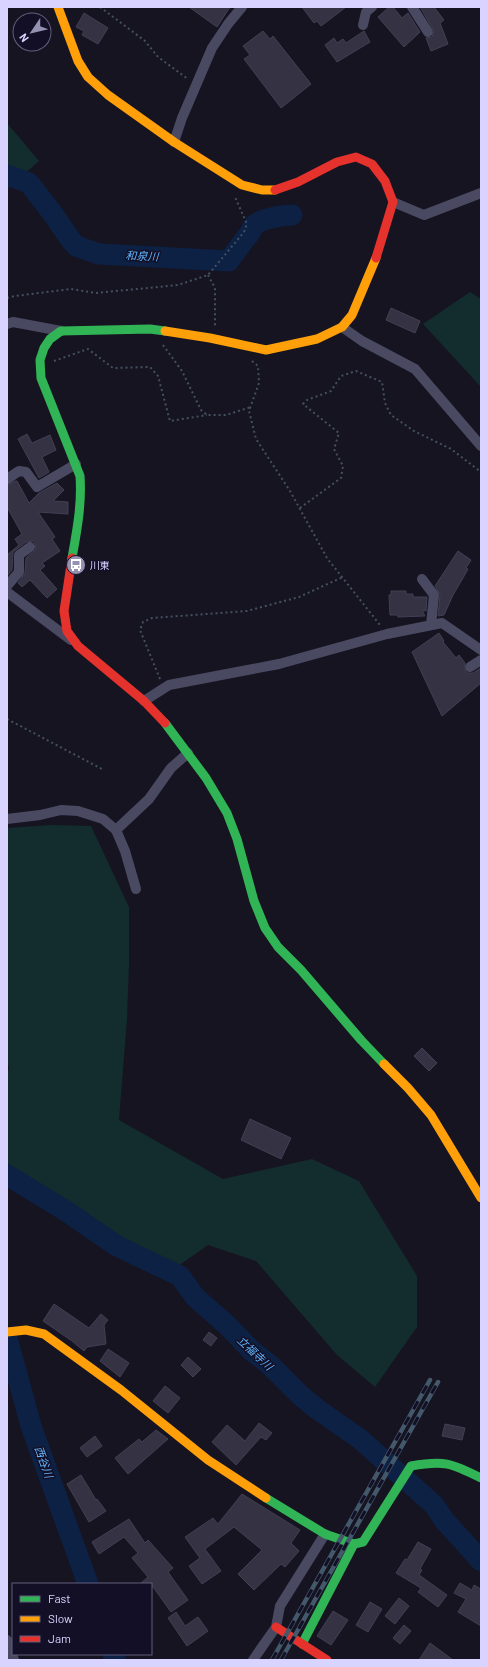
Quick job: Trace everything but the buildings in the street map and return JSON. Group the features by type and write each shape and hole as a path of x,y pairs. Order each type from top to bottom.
{"street":[{"path":"7,324 14,322 60,331 106,329 152,330 210,338 266,350 317,339 342,327 352,315 379,249 393,202 385,181 372,164 356,157 337,162 298,182 277,190 262,190 242,185 174,142 108,95 88,77 78,61 58,7"},
{"path":"174,142 212,48 228,24 242,7"},
{"path":"363,25 366,12 372,7"},
{"path":"412,7 428,32"},
{"path":"393,202 424,215 481,193"},
{"path":"342,327 362,341 415,369 481,446"},
{"path":"60,331 50,339 44,348 40,360 40,366 41,378 76,464 82,490 64,611 68,631 78,646"},
{"path":"7,479 19,471 26,472 37,487 76,464"},
{"path":"7,586 19,572 19,555 30,547"},
{"path":"422,579 434,595 431,625"},
{"path":"7,592 78,646 144,701 170,728 227,813 237,839 254,900 265,928 278,946 301,970 361,1040 408,1088 431,1115 481,1198"},
{"path":"144,701 169,685 279,664 388,634 442,623 481,650"},
{"path":"470,667 481,660"},
{"path":"116,830 149,798 171,768 188,753"},
{"path":"7,819 40,815 61,810 78,812 103,819 116,830 125,851 136,889"},
{"path":"7,1332 18,1329 32,1330 44,1334 121,1390 208,1460 282,1509 325,1534 354,1544 362,1542 411,1466 434,1462 456,1465 481,1478"},
{"path":"253,1660 276,1627 280,1606 325,1534"},
{"path":"302,1644 354,1544"},
{"path":"276,1627 327,1660"},
{"path":"7,1640 12,1654"}],"path":[{"path":"100,7 145,41 158,57 197,85"},
{"path":"7,298 71,289 96,293 178,285 208,275 244,232 247,224 235,195"},
{"path":"208,275 215,288 215,328"},
{"path":"152,330 182,371 201,410 207,415"},
{"path":"40,366 88,349 112,368 150,367 158,376 170,421 207,415 226,415 250,407"},
{"path":"252,361 258,366 259,383 249,411 256,440 300,508 327,558 388,634"},
{"path":"300,508 341,478 343,466 334,450 339,433 303,404 307,400 331,391 341,376 356,370 382,382 385,403 391,415 414,431 451,449 481,472"},
{"path":"164,688 140,630 143,622 152,618 247,611 299,597 343,577"},
{"path":"7,719 102,769"}],"green space":[{"path":"7,123 39,161 7,189"},
{"path":"470,292 481,299 481,387 423,324"},
{"path":"51,825 91,826 129,907 127,1019 119,1120 223,1179 312,1159 359,1181 417,1276 417,1327 375,1387 337,1355 256,1261 208,1245 171,1271 116,1239 7,1163 7,1078 9,1067 7,1063 7,828"}],"waterway":[{"name":"和泉川","path":"7,175 29,183 76,246 99,254 229,261 253,227 259,222 267,219 292,215"},
{"name":"立福寺川","path":"7,1175 66,1211 117,1246 180,1276 195,1297 228,1326 251,1350 271,1366 301,1396 360,1439 434,1505 444,1520 481,1561"},
{"name":"西谷川","path":"7,1338 31,1426 88,1583"},
{"name":"西谷川","path":"113,1655 115,1660"}],"railway":[{"path":"272,1660 430,1380"},
{"path":"281,1660 438,1382"}],"traffic: fast":[{"path":"72,558 80,507 80,476 41,378 40,360 44,348 50,339 61,331 150,329 165,331"},
{"path":"165,723 206,778 227,813 237,839 254,901 265,928 278,947 301,970 361,1040 384,1064"},
{"path":"266,1498 325,1534 354,1544 363,1542 411,1466 432,1463 447,1464 481,1478"},
{"path":"302,1644 354,1544"}],"traffic: slow":[{"path":"58,7 78,61 88,77 108,95 174,142 242,185 262,190 275,190"},
{"path":"165,331 210,338 266,350 317,339 342,327 352,315 376,258"},
{"path":"384,1064 408,1088 431,1115 481,1198"},
{"path":"7,1332 26,1330 44,1334 121,1390 208,1460 266,1498"}],"traffic: jam":[{"path":"275,190 298,182 337,162 356,157 372,164 385,181 393,202 376,258"},
{"path":"72,558 64,611 67,631 78,646 144,701 165,723"},
{"path":"276,1627 327,1660"}],"place":[{"name":"川東","path":"76,565"}]}
